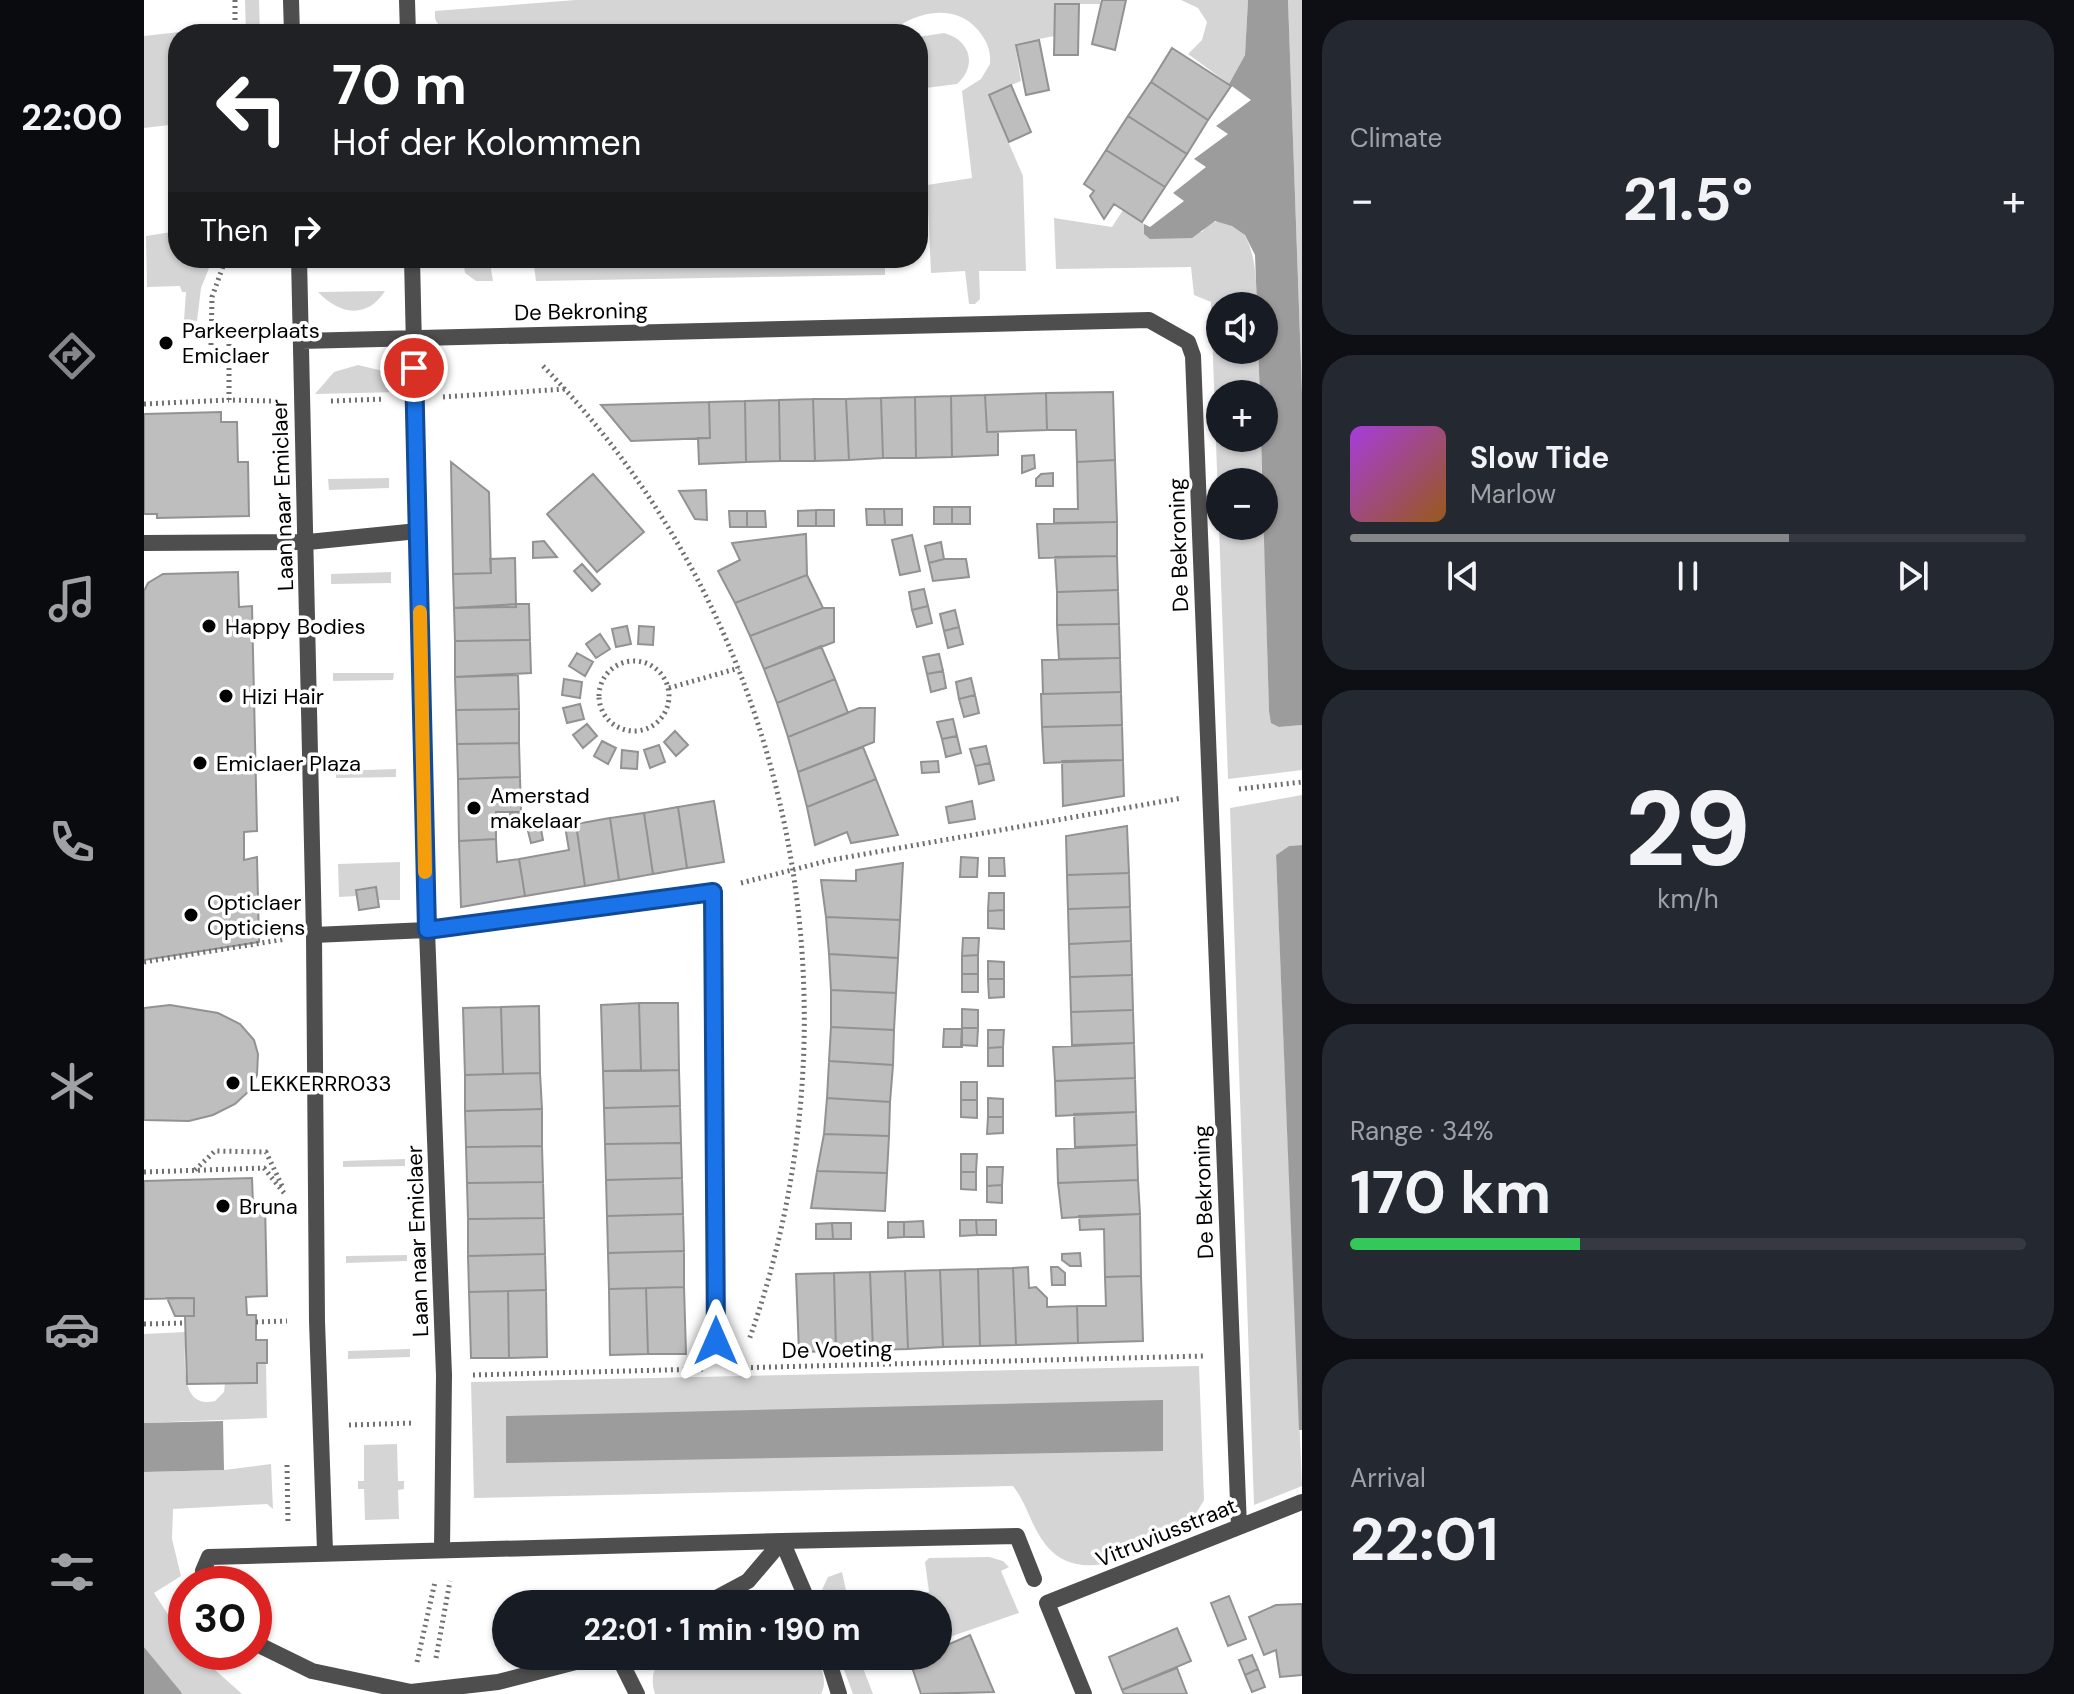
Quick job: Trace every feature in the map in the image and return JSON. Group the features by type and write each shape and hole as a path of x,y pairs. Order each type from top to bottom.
{"street":[{"path":"291,0 292,24"},
{"path":"407,0 408,24"},
{"name":"Laan naar Emiclaer","path":"299,268 300,402 308,542 320,1426 325,1551"},
{"name":"Laan naar Emiclaer","path":"412,268 427,930 444,1375 442,1550"},
{"name":"De Bekroning","path":"414,338 512,333 1149,320 1188,342 1193,356 1239,1527"},
{"path":"301,341 414,338"},
{"path":"144,543 308,542 418,531"},
{"path":"314,935 427,930 713,892 716,1341"},
{"name":"Vitruviusstraat","path":"1084,1694 1047,1603 1302,1502"},
{"path":"205,1566 209,1557 325,1551 1017,1536 1034,1579"},
{"path":"731,1590 748,1581 782,1541"},
{"path":"782,1541 803,1590"},
{"path":"272,1651 312,1671 411,1692 498,1682 545,1670"},
{"path":"625,1670 637,1694"},
{"path":"831,1670 839,1694"}],"path":[{"path":"235,0 235,24"},
{"path":"211,345 212,297 222,268"},
{"path":"512,333 566,389 615,448 659,512 698,579 739,668 780,795 795,871 807,1015 796,1159 771,1272 739,1368"},
{"path":"229,344 229,400"},
{"path":"144,404 271,401 271,416"},
{"path":"628,661 654,667 669,688 665,713 644,730 631,731 617,727 606,718 600,705 604,677 614,667 628,661"},
{"path":"669,688 739,668"},
{"path":"713,892 831,860 1209,793 1302,782"},
{"path":"283,923 284,955"},
{"path":"144,962 260,943"},
{"path":"195,1170 215,1151 266,1152 286,1196 287,1181"},
{"path":"144,1172 264,1168"},
{"path":"144,1324 185,1323"},
{"name":"De Voeting","path":"724,1368 1231,1355"},
{"path":"444,1375 708,1369"},
{"path":"320,1426 443,1421"},
{"path":"411,1692 442,1550"}],"shaded area":[{"path":"245,0 259,0 260,24 246,24"},
{"path":"576,0 1100,0 1100,4 1055,4 1054,36 1015,44 1021,81 988,95 1023,176 1026,271 979,271 980,299 975,304 969,304 965,271 931,273 928,185 972,178 962,91 981,79 990,64 986,42 978,30 957,15 933,13 902,24 438,24 435,11"},
{"path":"1181,0 1248,0 1245,55 1229,84 1188,54 1202,40 1207,22 1198,8"},
{"path":"1248,0 1288,0 1302,392 1302,725 1279,727 1271,723 1269,711 1264,540 1278,540 1278,468 1262,468 1261,452 1278,452 1278,380 1259,380 1259,364 1278,364 1278,292 1256,292 1255,255 1245,235 1232,226 1215,221 1192,238 1150,239 1144,234 1144,224 1150,227 1184,201 1173,193 1206,167 1194,159 1228,134 1216,126 1251,100 1229,84 1245,55"},
{"path":"1288,0 1302,0 1302,392"},
{"path":"168,33 168,125 144,128 144,36"},
{"path":"944,33 953,36 965,47 969,61 964,77 957,84 928,88 928,35"},
{"path":"1123,210 1144,224 1144,234 1202,232 1209,223 1225,221 1237,226 1251,249 1256,292 1206,292 1206,300 1194,295 1191,267 1056,269 1054,218 1112,227"},
{"path":"168,233 168,268 209,268 201,288 197,321 184,320 186,292 182,292 180,286 147,287 146,236"},
{"path":"464,268 491,268 493,281 476,281 465,273"},
{"path":"534,268 885,268 885,275 536,281"},
{"path":"385,291 370,306 353,311 335,305 318,292"},
{"path":"1213,364 1259,364 1259,380 1214,380"},
{"path":"358,365 383,371 400,392 315,394 334,372"},
{"path":"1216,452 1261,452 1262,468 1217,468"},
{"path":"389,478 389,488 329,490 328,479"},
{"path":"1219,540 1264,540 1269,711 1279,727 1302,725 1302,770 1228,779"},
{"path":"391,572 391,583 331,584 331,574"},
{"path":"333,673 394,673 393,680 333,681"},
{"path":"396,769 396,777 336,778 336,771"},
{"path":"1302,795 1302,845 1289,846 1276,855 1302,1486 1254,1505 1230,808"},
{"path":"1302,845 1302,1430 1299,1430 1276,855 1289,846"},
{"path":"400,862 400,900 378,900 375,886 357,889 357,896 339,897 338,864"},
{"path":"405,1159 405,1166 343,1167 343,1161"},
{"path":"407,1255 407,1261 346,1263 346,1256"},
{"path":"185,1332 186,1379 194,1397 203,1402 215,1401 224,1392 225,1383 257,1383 257,1364 266,1364 267,1418 144,1423 144,1334"},
{"path":"410,1349 410,1357 348,1359 348,1351"},
{"path":"1199,1366 1204,1500 1194,1517 1181,1522 1186,1533 1132,1557 1112,1562 1092,1565 1074,1563 1057,1556 1039,1535 1013,1486 474,1498 471,1382"},
{"path":"1163,1400 1163,1451 506,1463 506,1416"},
{"path":"223,1421 224,1470 144,1472 144,1423"},
{"path":"397,1444 398,1481 404,1481 404,1489 398,1490 399,1519 365,1520 364,1489 358,1489 358,1481 364,1481 364,1445"},
{"path":"271,1464 273,1509 267,1504 173,1509 172,1539 179,1566 168,1566 168,1584 154,1593 168,1614 168,1670 215,1670 242,1694 182,1694 144,1647 144,1472 224,1470"},
{"path":"989,1557 1003,1561 1009,1567 1001,1571 1019,1613 952,1636 952,1590 929,1590 925,1562 929,1558"},
{"path":"842,1572 846,1590 822,1590 828,1577"},
{"path":"144,1647 181,1692 182,1694 144,1694"},
{"path":"655,1670 821,1670 824,1684 821,1694 655,1694"},
{"path":"844,1670 864,1670 873,1694 853,1694"}],"building":[{"path":"1102,0 1126,0 1115,50 1092,44"},
{"path":"1055,4 1079,4 1078,55 1054,55"},
{"path":"1039,40 1049,90 1026,95 1016,45"},
{"path":"1172,48 1231,86 1208,120 1151,82"},
{"path":"1151,82 1208,120 1187,154 1128,116"},
{"path":"1011,85 1031,132 1009,142 989,95"},
{"path":"1128,116 1187,154 1165,187 1106,150"},
{"path":"1106,150 1165,187 1142,222 1114,204 1104,219 1090,196 1094,191 1084,184"},
{"path":"1113,392 1115,460 1077,462 1076,430 1047,430 1046,393"},
{"path":"1046,393 1047,430 987,432 985,395"},
{"path":"985,395 987,432 998,432 998,455 952,457 951,396"},
{"path":"951,396 952,457 916,458 915,397"},
{"path":"915,397 916,458 883,458 881,398"},
{"path":"881,398 883,458 849,460 846,399"},
{"path":"813,399 815,461 780,461 779,400"},
{"path":"813,399 846,399 849,460 815,461"},
{"path":"779,400 780,461 746,462 745,401"},
{"path":"745,401 746,462 699,464 698,438 710,438 709,402"},
{"path":"709,402 710,438 631,441 601,405"},
{"path":"221,412 221,422 237,422 238,462 248,462 249,516 157,518 157,514 144,514 144,414"},
{"path":"1034,455 1035,468 1022,473 1022,456"},
{"path":"1115,460 1117,522 1054,523 1054,509 1078,509 1077,462"},
{"path":"451,462 489,492 491,573 453,574"},
{"path":"1053,473 1053,486 1036,486 1036,479 1041,474"},
{"path":"593,474 644,532 597,572 547,514"},
{"path":"706,490 707,520 695,519 679,491"},
{"path":"934,507 952,507 952,524 934,524"},
{"path":"952,507 970,507 970,524 952,524"},
{"path":"866,509 884,509 885,525 867,525"},
{"path":"884,509 902,509 902,525 885,525"},
{"path":"816,510 834,510 834,526 816,526"},
{"path":"816,510 816,526 798,526 798,511"},
{"path":"729,511 747,511 747,527 730,527"},
{"path":"747,511 765,511 766,527 747,527"},
{"path":"1117,522 1117,556 1039,558 1037,524"},
{"path":"806,534 807,575 735,603 718,571 740,560 732,543"},
{"path":"912,535 920,571 900,575 892,540"},
{"path":"544,541 557,557 533,558 533,542"},
{"path":"941,542 944,559 929,563 925,546"},
{"path":"1117,556 1118,590 1057,592 1055,557"},
{"path":"515,558 516,607 454,608 453,574 491,573 490,559"},
{"path":"966,559 969,577 933,581 929,563"},
{"path":"582,564 600,584 592,591 574,571"},
{"name":"Emiclaer Plaza","path":"238,572 239,607 252,606 257,831 244,832 244,860 257,857 259,942 144,960 144,591 148,583 163,574"},
{"path":"807,575 823,608 750,636 735,603"},
{"path":"924,589 928,606 912,610 909,592"},
{"path":"1118,590 1119,624 1057,625 1057,592"},
{"path":"529,604 530,640 455,641 454,608"},
{"path":"928,606 932,623 917,627 912,610"},
{"path":"823,608 834,608 834,642 764,669 750,636"},
{"path":"955,610 959,627 944,631 940,614"},
{"path":"1119,624 1120,658 1059,659 1057,625"},
{"path":"627,626 631,644 616,647 612,629"},
{"path":"639,626 654,627 653,645 638,644"},
{"path":"959,627 963,644 948,648 944,631"},
{"path":"600,634 610,649 596,658 586,644"},
{"path":"530,640 531,673 455,677 455,641"},
{"path":"821,646 835,679 777,703 764,669"},
{"path":"577,653 593,662 585,676 569,666"},
{"path":"939,654 943,671 927,674 923,657"},
{"path":"1120,658 1121,692 1043,694 1042,660"},
{"path":"943,671 946,688 931,692 927,674"},
{"path":"518,675 519,709 456,710 455,677"},
{"path":"971,678 975,695 959,699 956,682"},
{"path":"564,679 582,682 580,698 562,695"},
{"path":"835,679 848,713 788,737 777,703"},
{"path":"1121,692 1122,725 1042,727 1041,694"},
{"path":"975,695 979,713 964,717 959,699"},
{"path":"580,704 584,719 567,723 563,708"},
{"path":"859,708 875,708 874,742 798,772 788,737"},
{"path":"519,709 519,743 457,744 456,710"},
{"path":"953,719 957,736 942,739 937,722"},
{"path":"587,724 597,736 583,748 573,735"},
{"path":"1122,725 1123,760 1044,763 1042,727"},
{"path":"675,731 688,745 676,756 664,742"},
{"path":"957,736 961,753 946,757 942,739"},
{"path":"602,741 616,748 608,764 594,756"},
{"path":"519,743 520,777 458,779 457,744"},
{"path":"659,745 665,762 650,768 644,750"},
{"path":"986,746 990,763 975,766 970,749"},
{"path":"863,747 876,779 807,807 798,772"},
{"path":"622,750 638,752 637,769 621,768"},
{"path":"1123,760 1124,796 1063,806 1062,761"},
{"path":"938,761 939,772 922,773 921,762"},
{"path":"990,763 994,780 979,784 975,766"},
{"path":"520,777 521,812 496,812 496,839 459,841 458,779"},
{"path":"876,779 898,835 851,843 847,832 815,845 807,807"},
{"path":"714,801 724,862 687,868 678,807"},
{"path":"972,801 975,819 949,823 946,807"},
{"path":"678,807 687,868 653,874 644,813"},
{"path":"510,812 527,813 527,818 522,824 511,825"},
{"path":"644,813 653,874 619,880 610,818"},
{"path":"610,818 619,880 585,886 576,824"},
{"path":"540,824 543,840 531,843 528,831"},
{"path":"576,824 585,886 525,896 519,859 569,850 565,826"},
{"path":"1127,826 1129,873 1067,875 1066,836"},
{"path":"496,839 497,862 519,859 525,896 461,907 459,841"},
{"path":"961,857 978,858 977,877 960,877"},
{"path":"989,858 1004,858 1005,876 989,876"},
{"path":"903,863 900,920 826,917 821,880 856,881 856,870"},
{"path":"1129,873 1130,907 1068,909 1067,875"},
{"path":"376,887 379,907 359,910 356,890"},
{"path":"989,893 1004,893 1004,910 988,911"},
{"path":"1130,907 1131,941 1069,944 1068,909"},
{"path":"1004,910 1004,929 988,928 988,911"},
{"path":"826,917 900,920 898,958 829,954"},
{"path":"963,938 979,938 978,955 962,956"},
{"path":"1131,941 1132,975 1070,977 1069,944"},
{"path":"829,954 898,958 896,993 831,990"},
{"path":"978,955 978,974 962,974 962,956"},
{"path":"988,961 1004,962 1004,979 988,979"},
{"path":"962,974 978,974 978,992 962,992"},
{"path":"1132,975 1133,1010 1071,1012 1070,977"},
{"path":"988,979 1004,979 1004,997 989,998"},
{"path":"831,990 896,993 894,1030 831,1027"},
{"path":"639,1003 641,1070 603,1071 601,1005"},
{"path":"639,1003 678,1003 679,1070 641,1071"},
{"path":"170,1005 218,1013 240,1024 254,1040 258,1054 257,1075 248,1092 235,1104 213,1115 189,1121 144,1120 144,1008"},
{"path":"539,1006 540,1073 503,1074 501,1007"},
{"path":"501,1007 503,1074 465,1075 463,1008"},
{"path":"962,1009 978,1010 978,1028 962,1028"},
{"path":"1133,1010 1134,1043 1072,1045 1071,1012"},
{"path":"831,1027 894,1030 893,1065 829,1061"},
{"path":"962,1028 978,1028 977,1046 961,1045"},
{"path":"944,1029 962,1029 962,1047 943,1047"},
{"path":"988,1030 1004,1030 1003,1047 988,1048"},
{"path":"1134,1043 1135,1078 1055,1081 1053,1047"},
{"path":"1003,1047 1003,1066 988,1066 988,1048"},
{"path":"829,1061 893,1065 890,1102 827,1098"},
{"path":"679,1070 680,1106 604,1108 603,1071"},
{"path":"540,1073 542,1109 465,1111 465,1075"},
{"path":"1135,1078 1136,1112 1056,1116 1055,1081"},
{"path":"961,1082 977,1082 977,1100 961,1100"},
{"path":"827,1098 890,1102 889,1136 824,1134"},
{"path":"988,1098 1003,1099 1003,1117 988,1117"},
{"path":"961,1100 977,1100 977,1118 961,1117"},
{"path":"680,1106 681,1143 605,1144 604,1108"},
{"path":"542,1109 542,1146 466,1147 465,1111"},
{"path":"1136,1112 1137,1145 1075,1147 1074,1114"},
{"path":"988,1117 1003,1117 1003,1133 987,1134"},
{"path":"824,1134 889,1136 887,1173 817,1171"},
{"path":"681,1143 682,1178 606,1180 605,1144"},
{"path":"1137,1145 1138,1180 1058,1183 1057,1149"},
{"path":"542,1146 543,1182 467,1183 466,1147"},
{"path":"961,1154 977,1154 976,1172 961,1172"},
{"path":"987,1167 1003,1167 1002,1185 987,1186"},
{"path":"817,1171 887,1173 885,1211 811,1208"},
{"path":"961,1172 976,1172 976,1190 961,1189"},
{"path":"252,1178 253,1204 265,1204 267,1296 246,1297 247,1315 256,1315 256,1340 267,1340 267,1363 257,1363 257,1383 187,1384 185,1316 194,1316 194,1298 144,1299 144,1181"},
{"path":"682,1178 683,1214 607,1216 606,1180"},
{"path":"1138,1180 1140,1214 1062,1218 1058,1183"},
{"path":"543,1182 544,1218 468,1219 467,1183"},
{"path":"1002,1185 1002,1203 987,1202 987,1186"},
{"path":"683,1214 684,1251 608,1253 607,1216"},
{"path":"1140,1214 1141,1276 1105,1277 1104,1229 1080,1230 1079,1216"},
{"path":"544,1218 545,1254 468,1256 468,1219"},
{"path":"960,1220 976,1220 977,1235 960,1236"},
{"path":"976,1220 996,1220 996,1235 977,1235"},
{"path":"923,1221 924,1237 904,1237 904,1222"},
{"path":"888,1222 904,1222 904,1237 888,1238"},
{"path":"832,1223 851,1223 851,1239 833,1239"},
{"path":"832,1223 833,1239 816,1239 816,1224"},
{"path":"684,1251 684,1287 609,1289 608,1253"},
{"path":"1080,1253 1081,1266 1070,1266 1062,1260 1062,1254"},
{"path":"545,1254 546,1290 469,1292 468,1256"},
{"path":"1028,1267 1029,1288 1036,1287 1047,1298 1047,1307 1077,1306 1078,1343 1016,1345 1013,1268"},
{"path":"1051,1267 1058,1267 1065,1273 1065,1285 1052,1285"},
{"path":"1013,1268 1016,1345 980,1346 978,1269"},
{"path":"978,1269 980,1346 943,1347 940,1270"},
{"path":"940,1270 943,1347 908,1349 905,1271"},
{"path":"905,1271 908,1349 873,1350 870,1272"},
{"path":"870,1272 873,1350 836,1351 834,1273"},
{"path":"834,1273 836,1351 799,1352 796,1274"},
{"path":"1141,1276 1143,1341 1078,1343 1077,1306 1106,1306 1105,1277"},
{"path":"684,1287 686,1354 648,1354 646,1288"},
{"path":"646,1288 648,1354 610,1355 609,1289"},
{"path":"546,1290 547,1357 509,1358 508,1291"},
{"path":"508,1291 509,1358 471,1358 469,1292"},
{"path":"167,1298 194,1298 194,1316 175,1316"},
{"path":"1229,1596 1246,1639 1228,1646 1211,1603"},
{"path":"1302,1604 1302,1675 1280,1677 1276,1650 1264,1655 1249,1617 1276,1605"},
{"path":"1177,1628 1191,1661 1122,1690 1109,1657"},
{"path":"970,1635 994,1692 921,1694 913,1670 952,1670 952,1643"},
{"path":"1252,1655 1258,1669 1245,1675 1239,1660"},
{"path":"1177,1668 1187,1694 1124,1694 1122,1690"},
{"path":"1258,1669 1265,1687 1252,1692 1245,1675"}],"slow traffic":[{"path":"420,612 425,872"}],"place":[{"name":"Parkeerplaats Emiclaer","path":"166,343"},
{"name":"Happy Bodies","path":"209,626"},
{"name":"Hizi Hair","path":"226,696"},
{"name":"Emiclaer Plaza","path":"200,763"},
{"name":"Amerstad makelaar","path":"474,808"},
{"name":"Opticlaer Opticiens","path":"191,915"},
{"name":"LEKKERRR033","path":"233,1083"},
{"name":"Bruna","path":"223,1206"}],"route":[{"path":"414,368 427,930 713,892 716,1341"}]}
